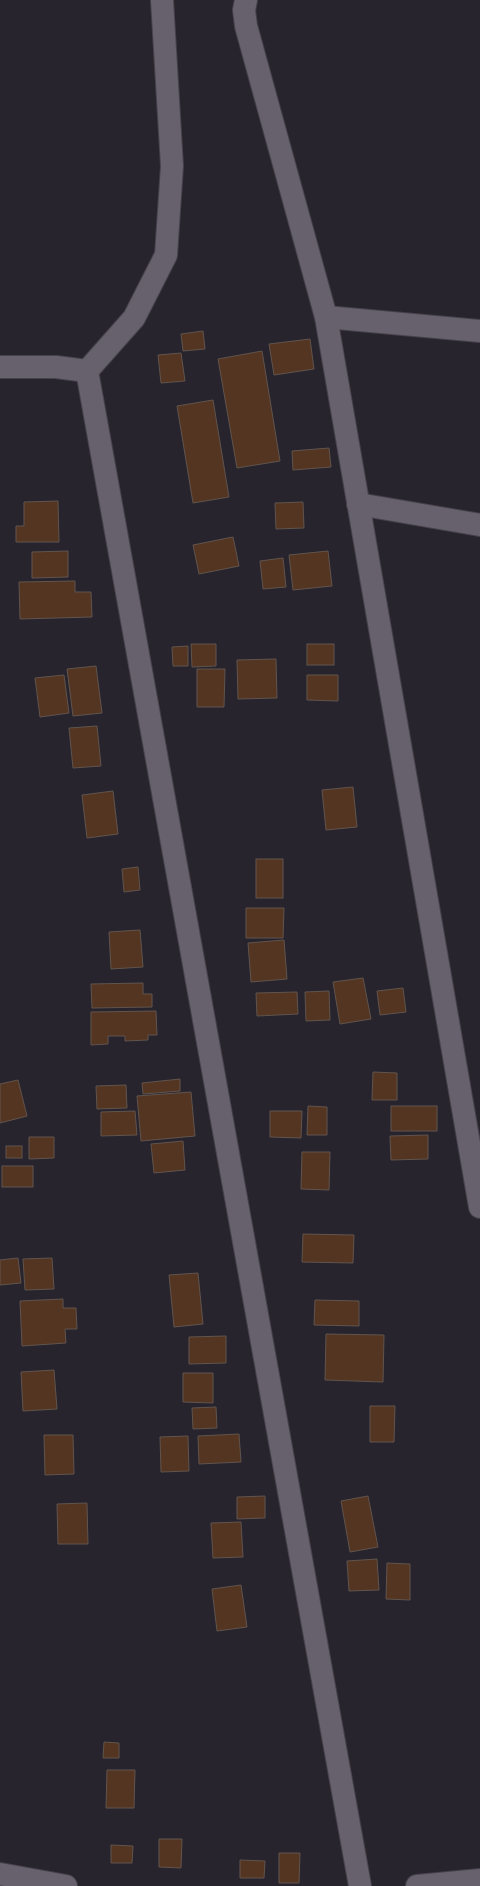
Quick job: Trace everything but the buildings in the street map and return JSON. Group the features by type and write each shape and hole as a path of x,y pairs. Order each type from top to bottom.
{"street":[{"path":"86,370 134,318 166,255 172,166 162,0"},
{"path":"246,0 244,10 246,26 326,317 480,1207"},
{"path":"326,317 480,330"},
{"path":"0,367 56,367 86,370"},
{"path":"86,370 360,1886"},
{"path":"358,504 480,525"},
{"path":"0,1874 66,1886"},
{"path":"417,1886 480,1880"}]}
